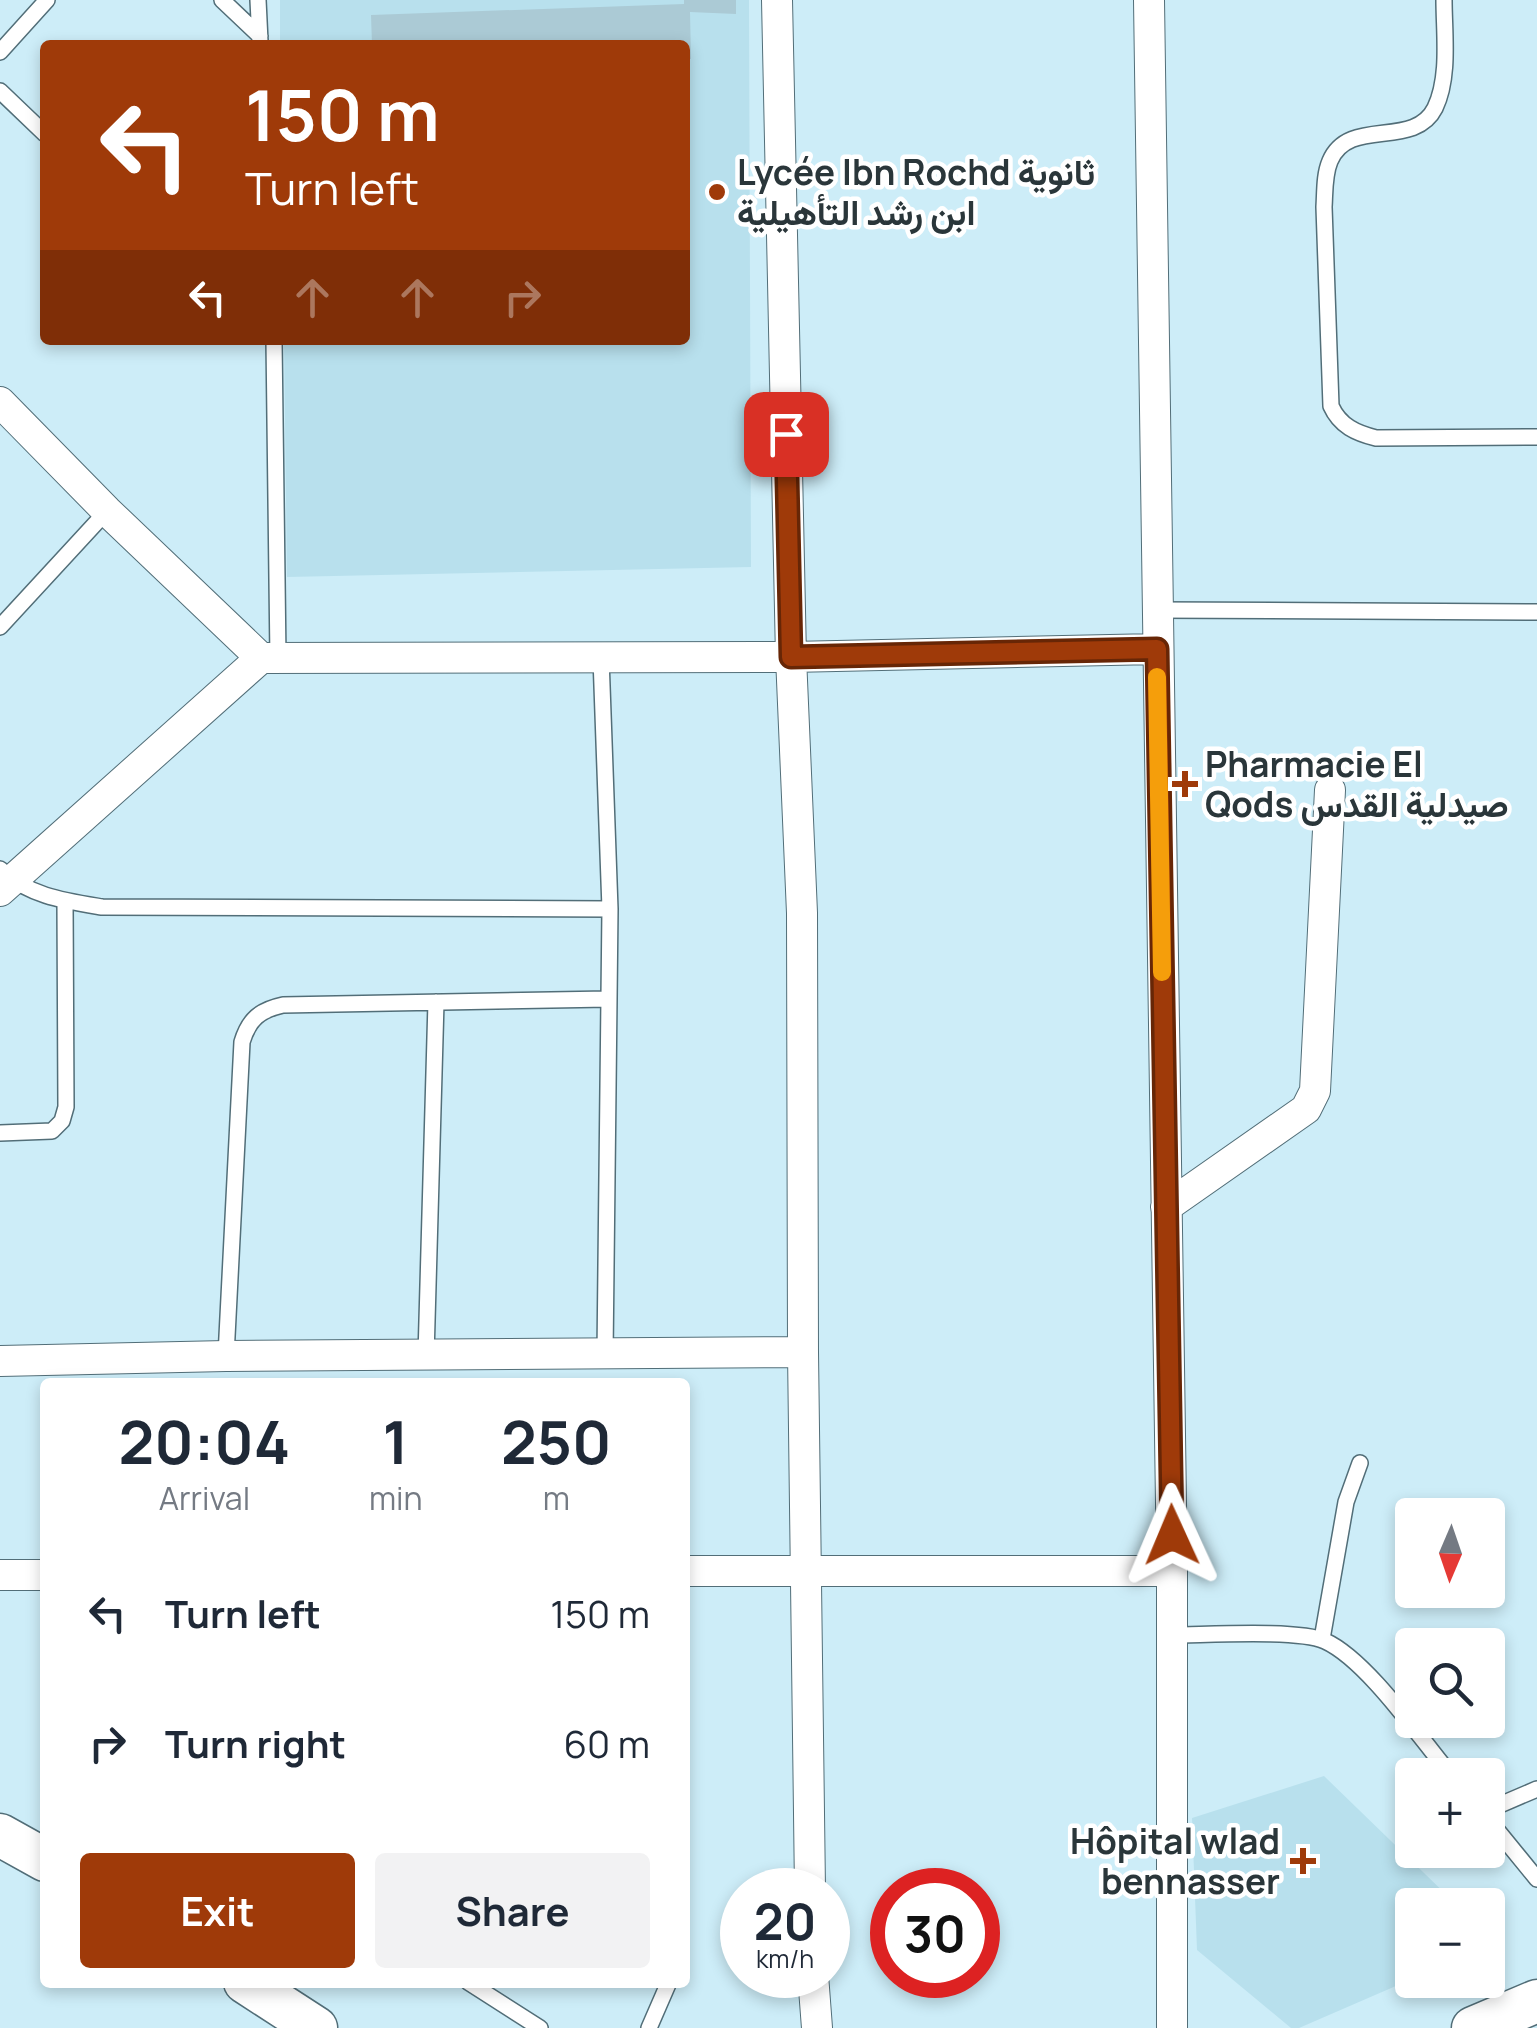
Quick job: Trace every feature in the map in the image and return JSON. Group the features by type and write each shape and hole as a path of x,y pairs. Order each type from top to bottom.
{"main road":[{"path":"0,1835 40,1857"},
{"path":"253,1988 316,2028"},
{"path":"1473,2028 1537,2001"}],"street":[{"path":"777,0 791,657 802,913 802,1352 810,1868"},
{"path":"1148,0 1172,1572 1172,2028"},
{"path":"0,402 108,511 270,658"},
{"path":"4,880 270,658 791,657 1157,649"},
{"path":"1166,1206 1306,1109 1315,1091 1330,790"},
{"path":"0,1361 226,1356 426,1369 606,1369 802,1352"},
{"path":"690,1571 1172,1572"},
{"path":"0,1575 40,1574"},
{"path":"815,1998 817,2028"}],"lane":[{"path":"0,52 47,0"},
{"path":"222,0 260,40"},
{"path":"258,0 260,40"},
{"path":"1444,0 1443,74 1434,111 1410,128 1353,138 1332,157 1326,174 1331,406 1336,418 1347,426 1376,438 1537,437"},
{"path":"0,91 40,129"},
{"path":"270,658 272,345"},
{"path":"0,628 108,511"},
{"path":"1156,610 1537,612"},
{"path":"601,658 610,909 606,1369"},
{"path":"4,880 65,901 102,906 610,909"},
{"path":"0,1133 52,1131 62,1122 66,1107 65,901"},
{"path":"226,1356 242,1042 247,1026 267,1009 284,1006 608,999"},
{"path":"426,1369 436,1002"},
{"path":"1322,1640 1346,1502 1360,1463"},
{"path":"1172,1635 1294,1636 1322,1640 1344,1652 1437,1758"},
{"path":"1505,1802 1537,1788"},
{"path":"1505,1839 1537,1879"},
{"path":"477,1988 540,2028"},
{"path":"649,2028 668,1988"}],"shaded area":[{"name":"Lycée Ibn Rochd ثانوية ابن رشد التأهيلية","path":"280,0 749,0 751,567 287,577 284,345 690,345 690,40 280,40"},
{"name":"Hôpital wlad bennasser","path":"1324,1776 1395,1845 1395,1868 1419,1868 1439,1888 1395,1888 1395,1986 1291,2028 1197,1950 1192,1818"}],"building":[{"path":"684,0 736,0 736,14 690,12 691,59 690,40 372,40 371,15 684,4"}],"slow traffic":[{"path":"1157,677 1162,972"}],"place":[{"name":"Lycée Ibn Rochd ثانوية ابن رشد التأهيلية","path":"717,192"},
{"name":"Pharmacie El Qods صيدلية القدس","path":"1185,784"},
{"name":"Hôpital wlad bennasser","path":"1303,1861"}],"route":[{"path":"786,434 791,657 1157,649 1172,1535"}]}
